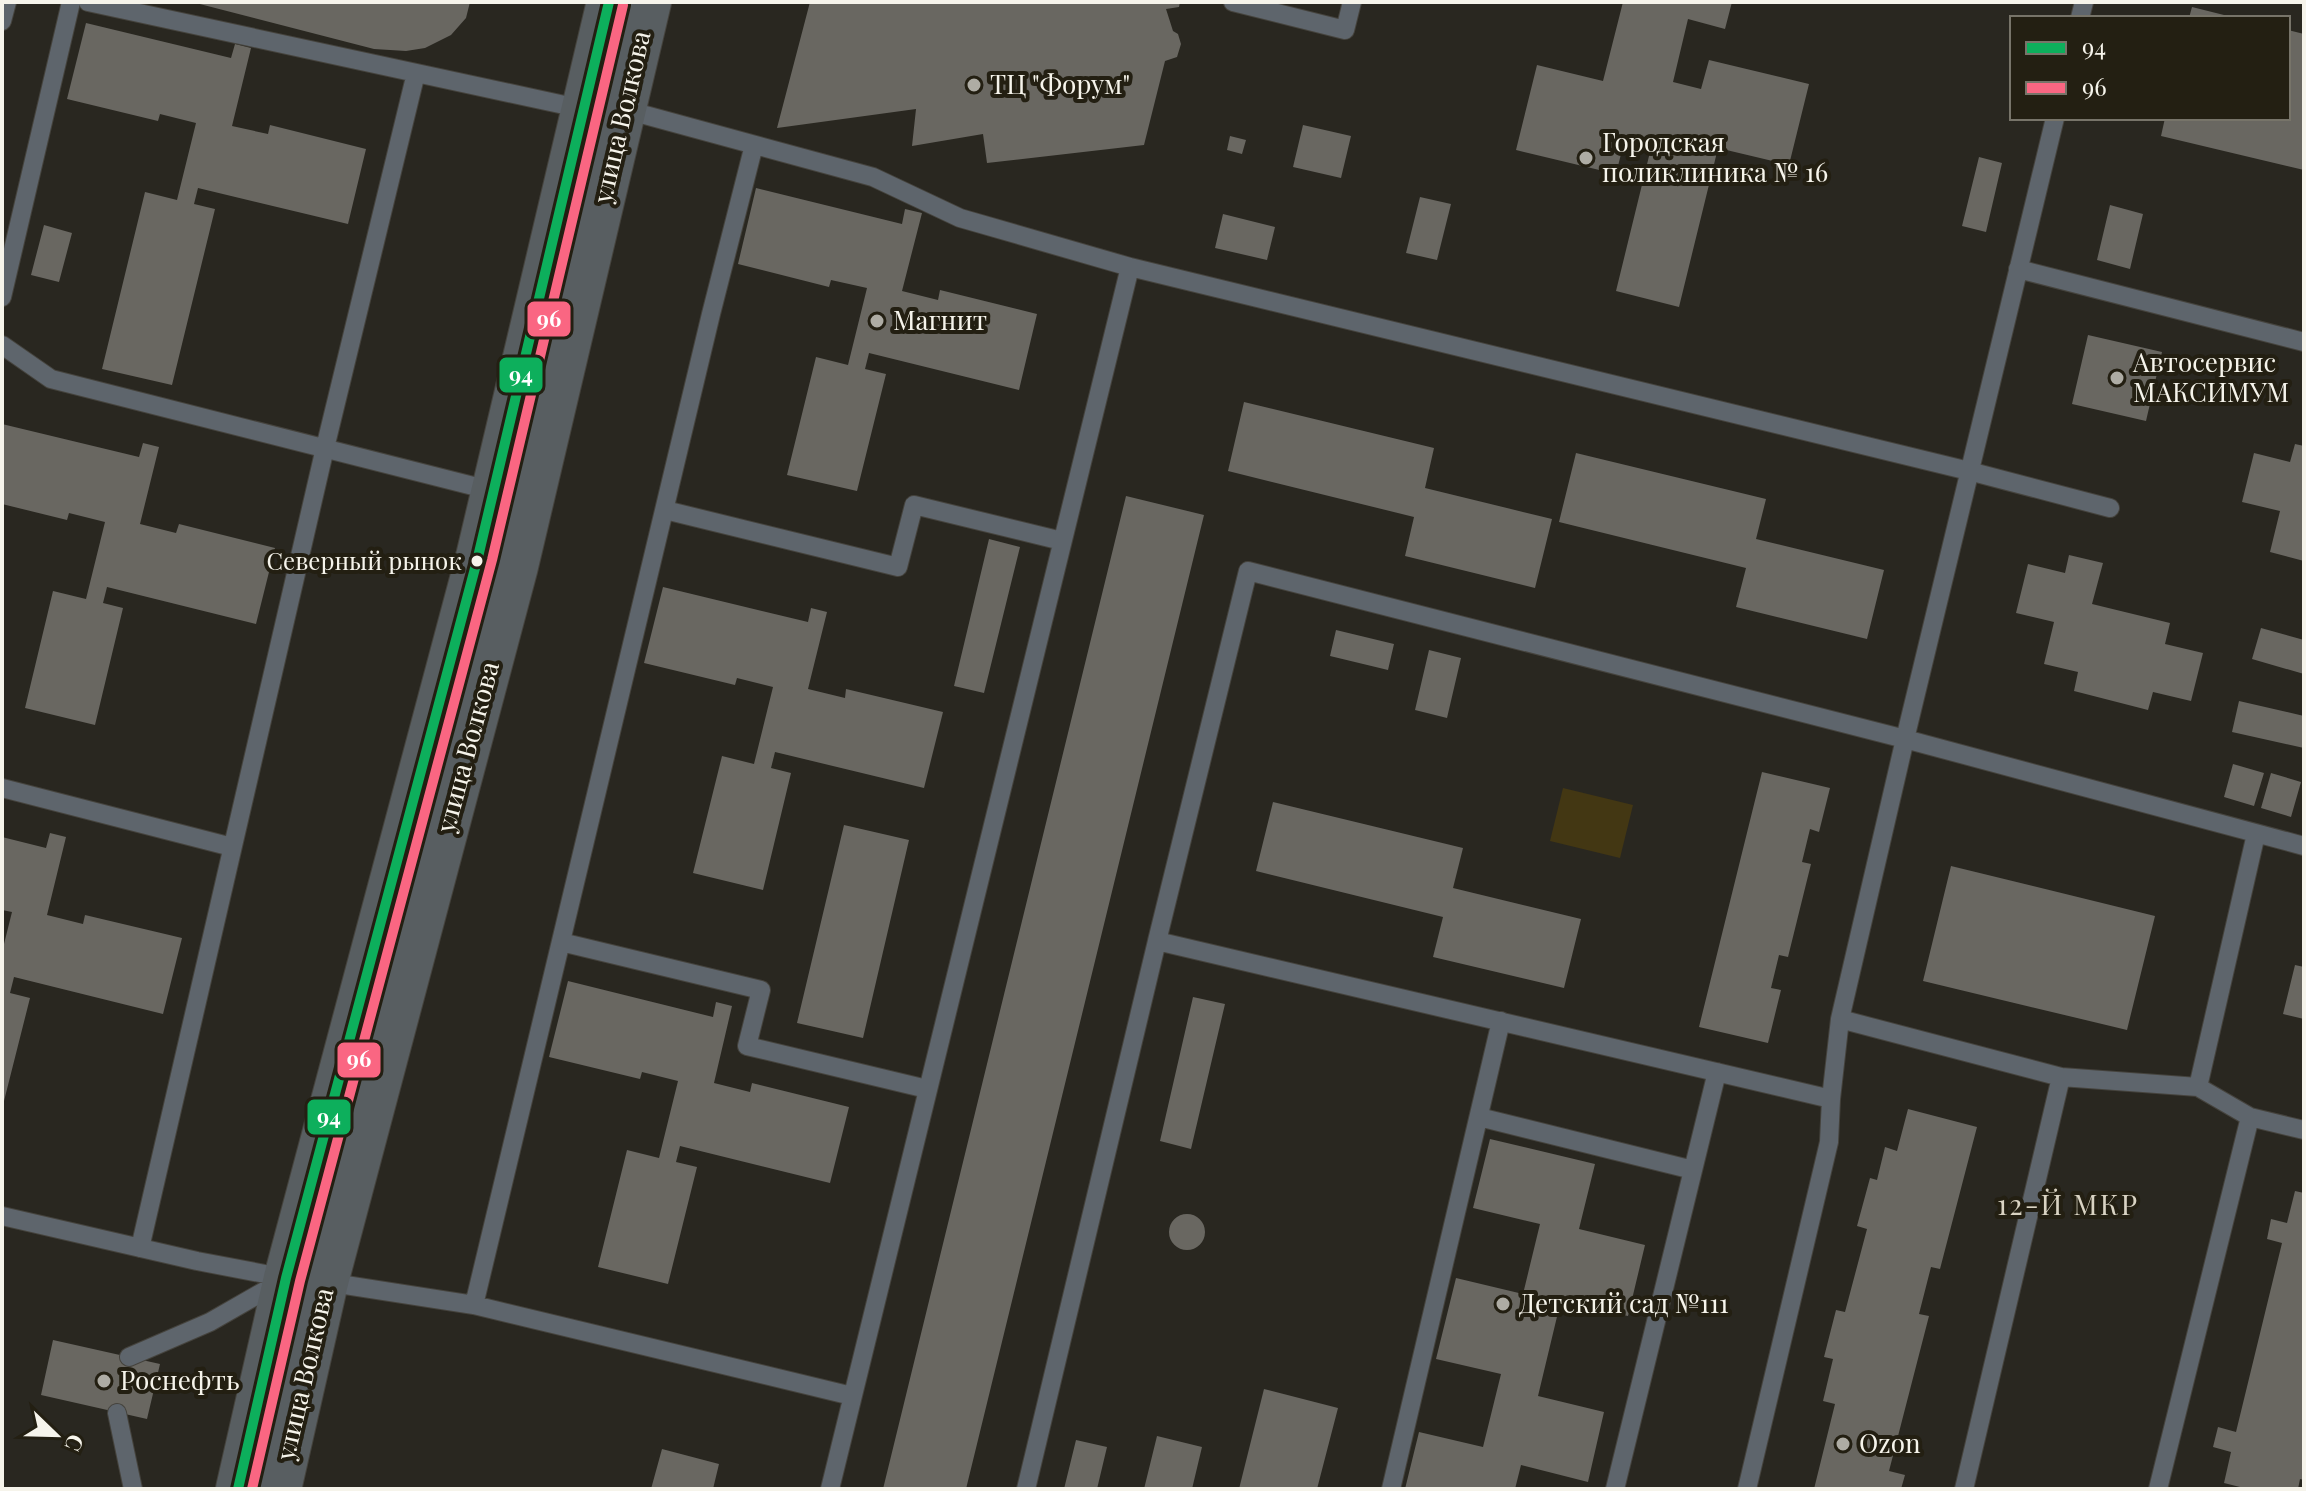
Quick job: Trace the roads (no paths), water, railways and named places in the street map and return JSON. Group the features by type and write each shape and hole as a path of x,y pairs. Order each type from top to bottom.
{"main road":[{"name":"улица Волкова","path":"238,1489 306,1280 516,566 603,109 609,2"},
{"name":"улица Волкова","path":"279,1489 306,1280 493,491 603,109 649,2"}],"lane":[{"path":"2,21 7,2"},
{"path":"2,297 71,2"},
{"path":"88,2 416,73 603,109 754,145 873,177 960,218 1130,267 2110,508"},
{"path":"1233,2 1345,30 1352,2"},
{"path":"140,1248 325,448 416,73"},
{"path":"1747,1489 1829,1142 1840,1019 2055,120"},
{"path":"474,1305 754,145"},
{"path":"830,1489 1130,267"},
{"path":"2018,269 2304,342"},
{"path":"2,345 51,379 493,491"},
{"path":"665,510 898,567 914,505 1062,541"},
{"path":"1026,1489 1248,571 1905,739 2304,846"},
{"path":"2,788 232,847"},
{"path":"2198,1087 2256,834"},
{"path":"1157,941 1831,1099"},
{"path":"561,942 761,990 747,1046 927,1089"},
{"path":"1840,1019 2061,1077 2198,1087 2250,1117 2304,1130"},
{"path":"1391,1489 1501,1021"},
{"path":"1615,1489 1717,1072"},
{"path":"1964,1489 2061,1077"},
{"path":"1479,1117 1693,1170"},
{"path":"2158,1489 2250,1117"},
{"path":"2,1216 140,1248 306,1280 474,1305 852,1396"},
{"path":"129,1357 306,1280"},
{"path":"117,1413 133,1489"}],"place":[{"name":"ТЦ \"Форум\"","path":"974,85"},
{"name":"Городская поликлиника № 16","path":"1586,158"},
{"name":"Магнит","path":"877,321"},
{"name":"Автосервис МАКСИМУМ","path":"2117,378"},
{"name":"Северный рынок","path":"477,561"},
{"name":"Детский сад №111","path":"1503,1304"},
{"name":"Роснефть","path":"104,1381"},
{"name":"Ozon","path":"1843,1444"}],"district":[{"name":"12-Й МКР","path":"2068,1205"}]}
